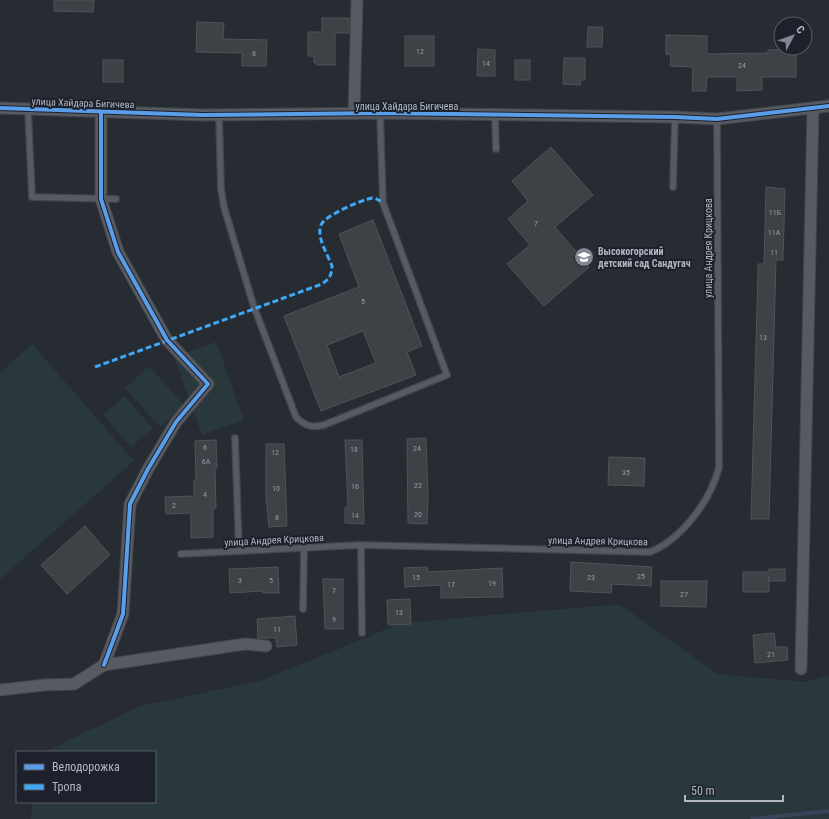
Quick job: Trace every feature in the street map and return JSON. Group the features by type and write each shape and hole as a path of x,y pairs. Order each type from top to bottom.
{"street":[{"path":"354,113 357,0"},
{"name":"улица Хайдара Бигичева","path":"0,108 202,116 219,114 380,113 675,117 717,119 829,106"},
{"path":"801,669 813,108"},
{"path":"101,112 101,198 118,252 167,340 208,384 176,422 148,469 130,504 123,614 104,665"},
{"path":"0,690 44,685 74,684 104,665 245,644 266,646"}],"lane":[{"path":"28,109 32,197 116,199"},
{"path":"219,114 221,189 224,206 250,293 296,417 307,426 314,427 324,425 447,375 383,203 380,113"},
{"path":"495,114 496,149"},
{"path":"673,186 675,117"},
{"name":"улица Андрея Крицкова","path":"181,554 362,545 650,552 669,543 680,533 711,494 719,468 717,119"},
{"path":"235,438 238,551"},
{"path":"362,545 362,633"},
{"path":"303,609 304,548"}],"shaded area":[{"path":"216,342 244,420 202,435 174,357"},
{"path":"32,344 134,461 0,579 0,373"},
{"path":"149,366 184,405 160,427 125,388"},
{"path":"124,396 153,428 131,447 103,415"},
{"path":"619,604 718,674 805,682 829,675 829,819 31,819 32,803 156,803 156,751 46,751 140,706 260,681 401,623"}],"building":[{"path":"54,0 94,0 93,12 54,11"},
{"path":"322,18 349,18 349,33 335,33 335,65 317,65 314,62 314,56 308,56 308,32 322,32"},
{"path":"197,22 224,23 223,39 267,40 266,66 242,66 242,53 196,52"},
{"path":"588,27 603,27 602,47 587,47"},
{"path":"666,35 707,36 707,54 768,53 768,50 773,50 773,56 796,56 796,77 762,77 762,90 737,91 737,77 707,77 706,91 692,91 693,67 670,66 671,55 666,54"},
{"path":"405,36 434,36 434,66 405,66"},
{"path":"478,49 495,50 495,76 477,76"},
{"path":"564,58 585,58 585,80 581,80 580,85 563,84"},
{"path":"103,60 123,60 123,82 103,82"},
{"path":"515,60 530,60 530,80 515,80"},
{"path":"551,147 593,195 555,227 589,267 544,306 507,264 530,245 508,219 528,201 512,181"},
{"path":"766,187 785,189 783,260 776,260 769,519 751,519 758,264 764,264"},
{"path":"373,220 422,346 407,352 416,375 321,411 284,316 359,287 339,234","holes":["363,331 376,363 339,377 327,345"]},
{"path":"426,438 428,496 427,524 408,523 407,439"},
{"path":"216,440 216,508 213,508 213,537 191,538 191,513 166,514 165,497 194,496 194,480 196,480 195,441"},
{"path":"345,440 362,440 364,524 345,523 345,507 348,507"},
{"path":"266,444 284,444 287,526 269,527 266,496"},
{"path":"609,457 645,458 644,486 608,485"},
{"path":"85,526 110,555 67,594 41,565"},
{"path":"571,562 652,567 651,586 612,584 611,593 570,591"},
{"path":"278,567 279,593 263,593 263,591 230,593 229,569"},
{"path":"427,567 428,572 502,568 503,597 441,598 441,585 405,587 404,568"},
{"path":"769,569 785,569 785,581 769,581 769,592 743,592 743,572 769,572"},
{"path":"323,579 343,579 343,629 325,629"},
{"path":"661,581 707,581 706,607 661,606"},
{"path":"410,599 411,624 388,625 387,600"},
{"path":"295,616 297,645 277,647 276,638 258,638 257,619"},
{"path":"774,633 776,647 787,647 788,660 755,663 753,635"}],"waterway":[{"path":"752,819 829,811"}],"marked path":[{"path":"95,367 322,284 330,276 332,266 320,235 321,225 324,221 336,213 367,199 375,198 383,203"}],"cycle path":[{"path":"0,108 202,115 380,113 675,117 717,119 829,106"},
{"path":"101,112 101,199 118,252 167,340 208,384 176,422 148,469 130,504 123,614 104,665"}],"place":[{"name":"Высокогорский детский сад Сандугач","path":"584,257"}]}
